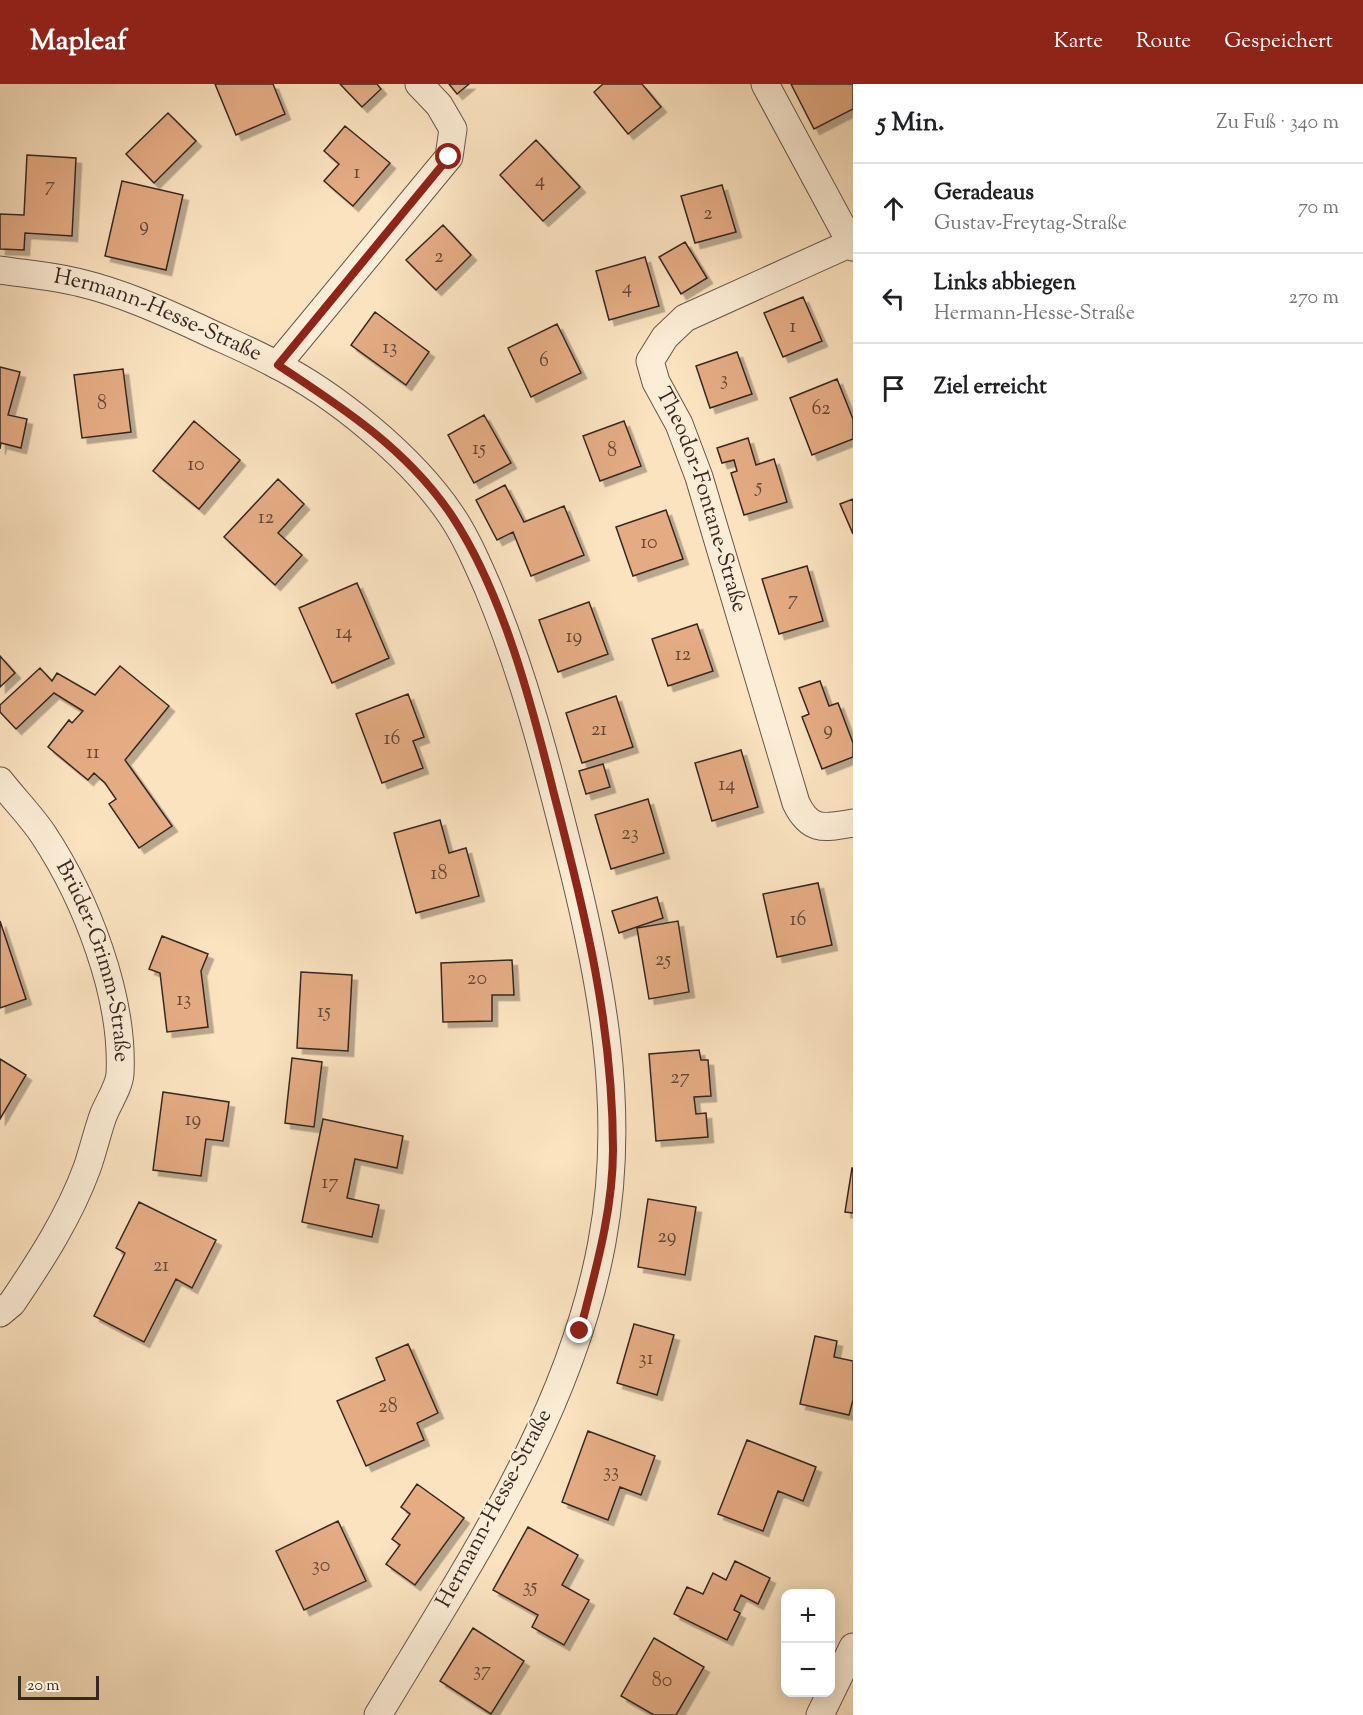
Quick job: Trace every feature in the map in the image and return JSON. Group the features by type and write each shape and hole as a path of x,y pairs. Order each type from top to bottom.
{"street":[{"path":"278,365 449,157 453,129 439,105 419,84"},
{"path":"765,84 852,245"},
{"name":"Theodor-Fontane-Straße","path":"852,245 685,318 664,337 650,361 656,382 679,424 699,477 796,803 801,814 813,825 832,826 853,823"},
{"name":"Hermann-Hesse-Straße","path":"0,270 77,282 136,299 278,365 365,423 412,468 452,516 478,564 505,629 540,737 585,913 611,1066 613,1154 602,1242 580,1331 540,1430 478,1546 378,1715"},
{"name":"Brüder-Grimm-Straße","path":"0,781 42,833 67,874 86,916 107,978 116,1019 120,1076 102,1117 87,1168 64,1221 12,1303 0,1313"},
{"path":"820,1715 853,1647"}],"building":[{"path":"215,84 273,84 285,114 236,135"},
{"path":"340,84 377,84 381,89 362,107"},
{"path":"449,84 469,84 457,94"},
{"path":"603,84 642,84 661,107 628,134 594,92"},
{"path":"791,84 853,84 853,109 814,129"},
{"path":"168,113 196,141 154,183 126,154"},
{"path":"345,126 390,163 353,206 324,181 339,164 324,151"},
{"path":"536,140 580,187 543,221 500,175"},
{"path":"27,155 76,158 72,236 25,233 24,250 0,249 0,214 24,215"},
{"path":"122,181 183,195 166,270 105,256"},
{"path":"722,185 736,232 695,243 681,196"},
{"path":"443,225 471,255 436,290 406,260"},
{"path":"685,242 707,278 681,294 659,257"},
{"path":"645,257 659,306 609,320 596,271"},
{"path":"803,297 822,341 783,357 764,313"},
{"path":"375,312 429,352 406,385 351,345"},
{"path":"557,324 581,373 531,397 508,348"},
{"path":"737,352 752,394 710,408 696,366"},
{"path":"0,367 20,372 8,415 27,419 21,448 1,443 0,449"},
{"path":"123,369 131,432 82,438 74,375"},
{"path":"837,379 853,419 853,439 812,455 790,398"},
{"path":"484,415 511,463 474,483 448,435"},
{"path":"194,421 240,460 199,509 153,471"},
{"path":"624,421 641,466 600,481 583,436"},
{"path":"748,438 756,465 774,459 787,502 744,515 731,473 737,471 734,460 722,463 717,448"},
{"path":"278,479 304,504 278,533 302,555 275,585 224,537"},
{"path":"505,485 524,522 564,506 584,555 531,576 513,532 497,540 476,500"},
{"path":"853,499 853,534 840,504"},
{"path":"666,510 683,559 633,576 616,527"},
{"path":"807,566 823,621 779,634 762,579"},
{"path":"357,583 389,658 332,683 299,608"},
{"path":"589,602 608,654 558,672 539,620"},
{"path":"697,624 713,671 668,686 652,639"},
{"path":"0,656 15,673 0,687"},
{"path":"120,666 169,706 125,760 172,826 139,848 109,804 116,799 105,783 94,773 88,780 48,747 69,720 72,723 83,711 54,693 16,729 0,712 0,705 40,668 52,681 57,673 95,695"},
{"path":"820,681 829,706 838,703 853,743 853,757 822,769 802,717 809,714 799,688"},
{"path":"408,694 424,737 413,741 423,768 382,783 356,714"},
{"path":"616,696 633,747 582,763 566,713"},
{"path":"741,750 758,807 712,821 695,763"},
{"path":"603,764 610,787 586,794 579,771"},
{"path":"648,799 664,853 611,869 595,815"},
{"path":"440,820 449,853 466,848 479,896 416,913 394,833"},
{"path":"818,883 832,945 777,957 763,894"},
{"path":"657,897 663,918 619,933 612,911"},
{"path":"0,921 26,999 0,1008"},
{"path":"678,921 689,992 649,999 637,928"},
{"path":"162,936 208,954 201,971 208,1027 167,1032 160,973 149,969"},
{"path":"512,960 514,995 492,995 492,1021 443,1022 441,963"},
{"path":"301,972 352,975 348,1051 297,1048"},
{"path":"699,1050 701,1060 708,1060 711,1096 694,1097 696,1114 706,1113 708,1137 656,1141 649,1054"},
{"path":"292,1058 322,1062 314,1127 285,1123"},
{"path":"0,1059 26,1075 0,1119"},
{"path":"163,1092 229,1102 223,1141 206,1139 201,1176 153,1170"},
{"path":"323,1119 403,1136 397,1168 355,1159 347,1198 379,1205 372,1237 302,1222"},
{"path":"853,1168 853,1213 845,1212"},
{"path":"648,1199 696,1207 685,1275 638,1267"},
{"path":"139,1202 216,1240 192,1288 176,1279 144,1342 94,1316 125,1253 116,1248"},
{"path":"634,1324 674,1335 657,1395 617,1383"},
{"path":"815,1336 837,1341 834,1357 853,1361 853,1400 849,1415 800,1404"},
{"path":"408,1344 438,1413 417,1423 424,1440 366,1466 337,1401 385,1380 376,1358"},
{"path":"588,1431 655,1456 641,1495 620,1487 608,1520 562,1502"},
{"path":"747,1440 816,1467 803,1501 778,1491 763,1531 718,1514"},
{"path":"417,1484 464,1518 415,1585 386,1564 400,1545 392,1539 410,1514 401,1507"},
{"path":"338,1521 366,1581 304,1610 276,1551"},
{"path":"528,1527 578,1555 562,1585 589,1600 564,1645 532,1627 538,1615 493,1590"},
{"path":"735,1561 770,1578 758,1604 741,1595 734,1610 740,1613 727,1640 674,1614 687,1587 703,1594 713,1573 726,1580"},
{"path":"473,1628 524,1661 491,1714 440,1681"},
{"path":"654,1638 704,1667 676,1715 654,1715 621,1696"}],"route":[{"path":"449,157 278,365 365,423 412,468 452,516 478,564 505,629 540,737 585,913 601,994 611,1066 613,1154 602,1242 580,1331"}]}
